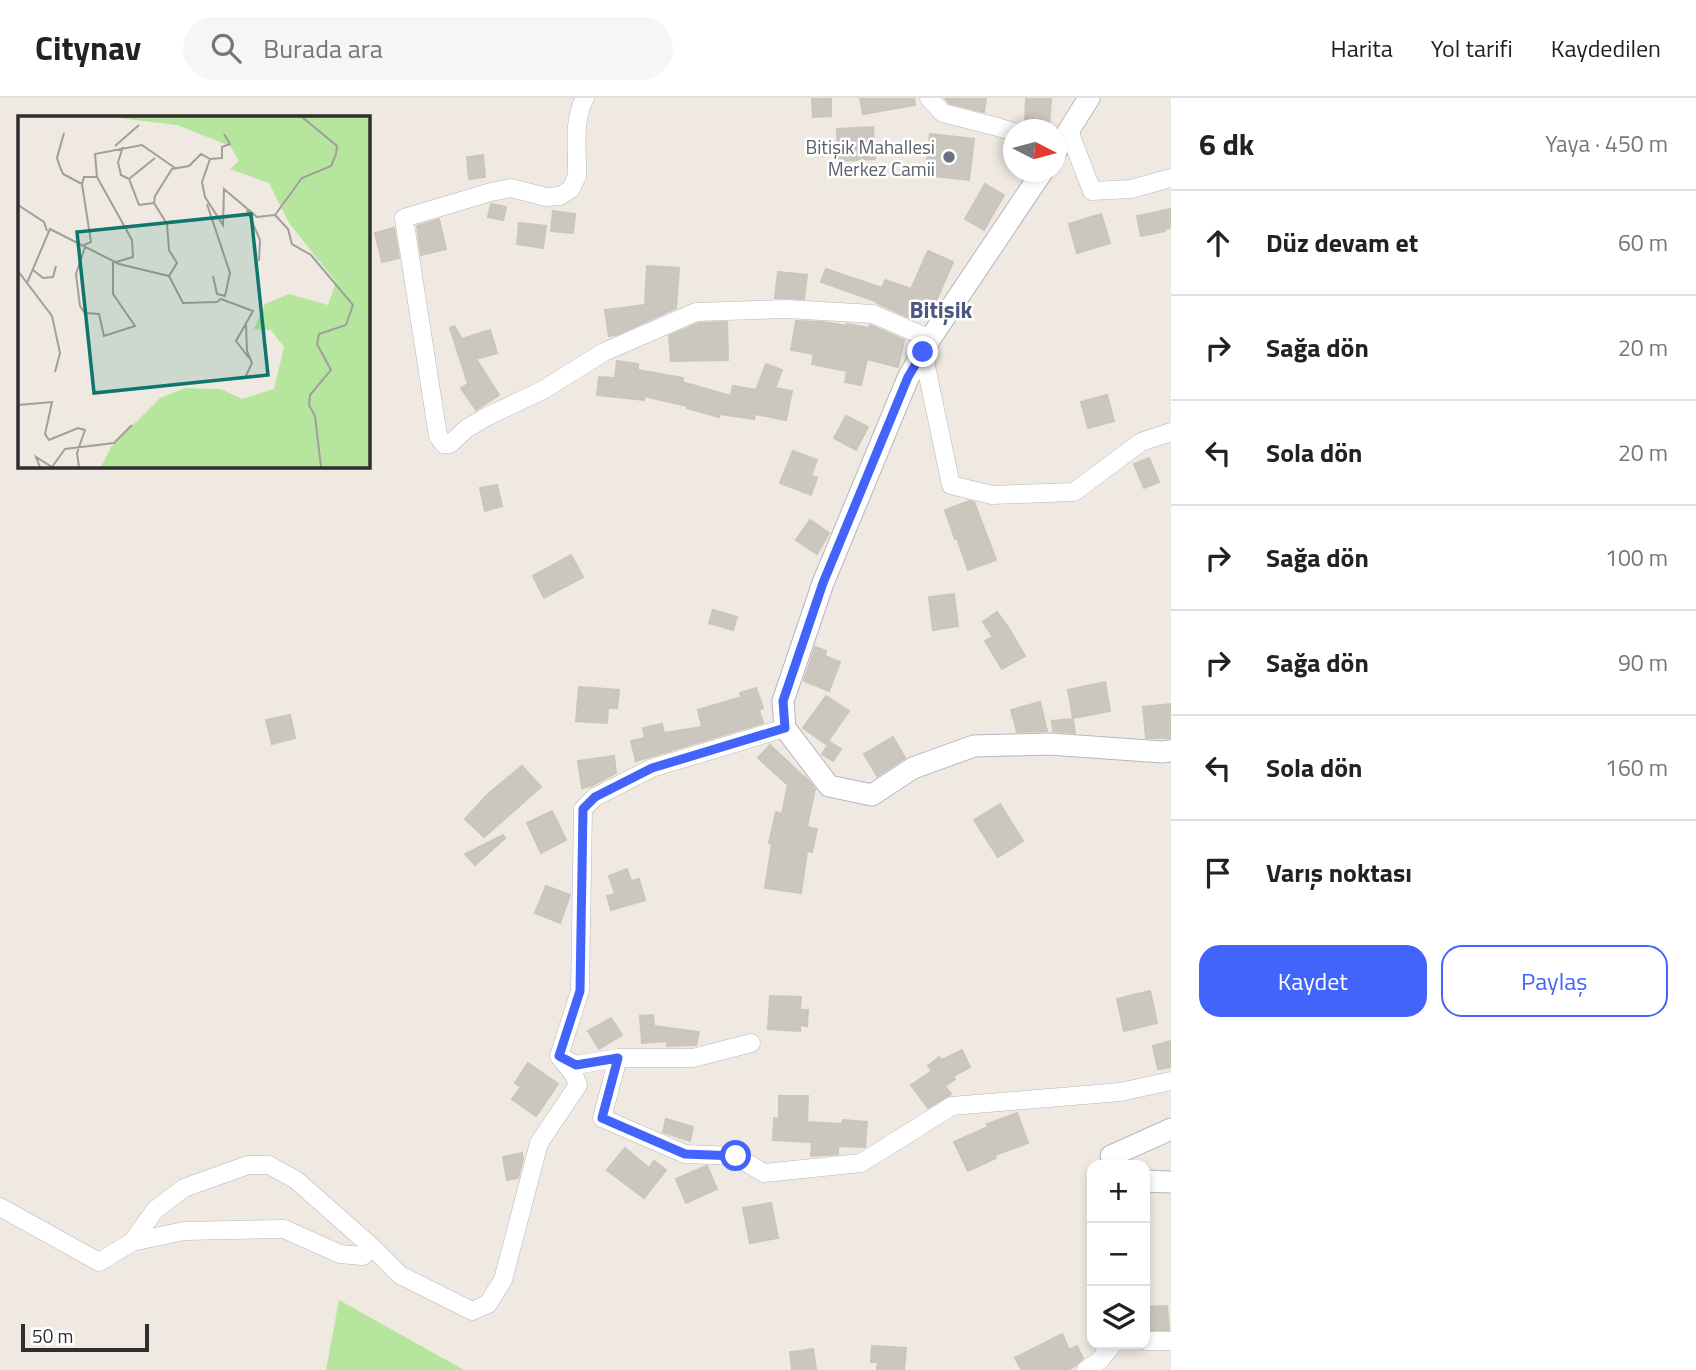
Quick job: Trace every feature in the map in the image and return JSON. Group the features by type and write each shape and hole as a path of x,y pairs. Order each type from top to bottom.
{"street":[{"path":"585,98 577,127 577,176 575,183 566,193 553,197 511,188 404,218 438,436 444,444 450,444 466,429 543,390 604,352 696,312 787,309 873,314 927,346 951,485 992,495 1074,492 1141,442 1171,432"},
{"path":"929,98 943,113 1003,128"},
{"path":"1066,133 1089,98"},
{"path":"1066,154 1092,191 1130,189 1171,178"},
{"path":"1035,182 908,377 823,583 783,701 785,728 829,786 872,795 913,768 974,746 1050,744 1171,751"},
{"path":"559,1056 580,991 583,809 595,797 652,768 785,728"},
{"path":"559,1056 576,1065 618,1058 693,1058 751,1043"},
{"path":"132,1242 155,1210 184,1188 248,1165 270,1165 296,1180 400,1275 472,1311 488,1304 503,1280 539,1143 578,1085 574,1075 559,1056"},
{"path":"618,1058 602,1118 685,1154 736,1156 764,1173 861,1163 952,1106 1120,1092 1171,1081"},
{"path":"1114,1160 1111,1156 1171,1129"},
{"path":"1150,1181 1171,1181"},
{"path":"0,1207 99,1262 132,1242 184,1231 284,1230 340,1254 363,1256 372,1247"},
{"path":"1150,1342 1171,1341"},
{"path":"1086,1370 1099,1361 1109,1349"}],"green space":[{"path":"339,1300 464,1370 326,1370"}],"building":[{"path":"812,98 831,98 831,116 813,117"},
{"path":"860,98 914,98 915,105 863,114"},
{"path":"945,98 986,98 984,112 949,103"},
{"path":"1026,98 1051,98 1050,119 1025,119"},
{"path":"873,127 875,159 838,161 837,129"},
{"name":"Bitişik Mahallesi Merkez Camii","path":"930,134 974,139 969,180 925,175"},
{"path":"483,155 485,177 469,179 467,157"},
{"path":"985,184 1004,195 984,230 965,219"},
{"path":"491,204 506,207 503,220 488,217"},
{"path":"1171,209 1171,228 1141,236 1137,216"},
{"path":"553,211 575,214 573,233 551,231"},
{"path":"1101,214 1110,243 1077,253 1069,224"},
{"path":"439,219 446,249 421,255 417,226"},
{"path":"519,223 546,226 543,248 517,244"},
{"path":"394,228 399,258 382,262 375,233"},
{"path":"928,251 953,262 933,308 920,302 914,320 878,302 821,282 826,269 882,288 885,280 911,289"},
{"path":"647,266 679,268 676,308 609,336 605,310 645,305"},
{"path":"778,272 807,275 804,299 775,298"},
{"path":"796,321 869,328 870,325 904,340 898,367 867,359 861,385 845,382 847,371 812,364 814,354 791,350"},
{"path":"727,322 728,360 671,361 669,336 699,323"},
{"path":"454,326 462,339 490,330 497,353 476,359 499,395 476,410 461,388 468,384 450,328"},
{"path":"617,361 638,364 638,370 683,378 682,382 731,396 733,386 756,390 766,364 782,370 775,388 792,391 786,420 755,414 754,419 720,414 719,417 644,396 644,400 597,395 599,377 615,378"},
{"path":"1107,395 1114,421 1088,428 1081,402"},
{"path":"846,416 868,427 856,450 834,438"},
{"path":"793,451 817,460 811,476 817,478 811,495 780,483"},
{"path":"1149,458 1159,482 1144,488 1134,464"},
{"path":"497,485 502,506 485,511 480,488"},
{"path":"969,501 974,502 996,560 968,570 945,510"},
{"path":"810,520 829,533 817,554 796,540"},
{"path":"571,555 583,577 544,598 533,576"},
{"path":"954,594 958,626 933,630 929,597"},
{"path":"713,610 737,617 733,630 709,623"},
{"path":"997,612 1025,656 1002,669 985,641 993,637 983,622"},
{"path":"815,647 826,651 825,656 840,662 829,691 804,681"},
{"path":"1105,682 1110,711 1073,718 1068,690"},
{"path":"579,687 619,690 617,708 608,708 607,723 576,721"},
{"path":"756,688 763,708 759,710 763,723 636,761 631,741 645,738 643,728 662,724 664,733 702,727 698,710 742,697 740,693"},
{"path":"826,696 849,711 826,744 803,728"},
{"path":"1040,702 1047,731 1017,732 1011,710"},
{"path":"1171,704 1171,738 1146,738 1143,707"},
{"path":"290,715 295,738 272,744 266,720"},
{"path":"1073,719 1075,733 1053,731 1052,721"},
{"path":"893,737 905,758 877,776 864,754"},
{"path":"830,742 841,749 833,761 822,754"},
{"path":"770,745 815,789 807,827 817,829 812,852 807,851 801,893 765,888 772,844 769,843 776,812 782,814 788,785 758,758"},
{"path":"614,756 616,773 582,788 578,761"},
{"path":"522,766 541,787 484,837 465,819 488,794"},
{"path":"1000,804 1023,841 998,857 974,820"},
{"path":"552,811 566,840 541,853 527,823"},
{"path":"503,835 505,838 475,865 465,854"},
{"path":"627,869 631,881 639,879 645,900 611,910 607,896 615,894 609,876"},
{"path":"546,886 570,895 560,923 535,913"},
{"path":"1150,991 1157,1023 1124,1031 1117,999"},
{"path":"770,996 801,997 800,1010 808,1010 807,1026 800,1025 800,1031 768,1029"},
{"path":"653,1015 654,1026 699,1032 696,1045 667,1046 667,1041 642,1043 640,1016"},
{"path":"611,1018 622,1035 599,1049 588,1031"},
{"path":"1171,1041 1171,1067 1158,1069 1153,1046"},
{"path":"962,1050 970,1067 953,1076 955,1079 945,1086 951,1094 928,1108 911,1085 932,1071 928,1066 939,1057 942,1060"},
{"path":"528,1063 558,1084 536,1116 512,1099 521,1087 515,1083"},
{"path":"779,1096 808,1096 807,1122 867,1122 865,1147 838,1146 838,1154 811,1156 812,1142 773,1140 774,1118 779,1119"},
{"path":"1017,1113 1028,1143 995,1155 996,1158 968,1171 954,1142 988,1127 987,1124"},
{"path":"666,1119 693,1127 690,1141 663,1132"},
{"path":"625,1148 649,1168 654,1161 666,1170 644,1198 607,1170"},
{"path":"522,1153 518,1178 507,1180 503,1157"},
{"path":"707,1166 717,1189 686,1203 676,1179"},
{"path":"771,1203 778,1238 750,1243 743,1208"},
{"path":"1167,1306 1169,1330 1150,1330 1150,1307"},
{"path":"1062,1334 1069,1350 1077,1346 1083,1358 1075,1366 1068,1370 1022,1370 1015,1358"},
{"path":"872,1346 906,1348 904,1370 877,1370 878,1362 871,1362"},
{"path":"813,1349 816,1370 792,1370 790,1352"}],"place":[{"name":"Bitişik Mahallesi Merkez Camii","path":"949,157"}],"district":[{"name":"Bitişik","path":"941,309"}],"route":[{"path":"736,1156 685,1154 602,1118 618,1058 576,1065 559,1056 580,991 583,809 595,797 652,768 785,728 783,701 823,583 908,377 923,352"}]}
